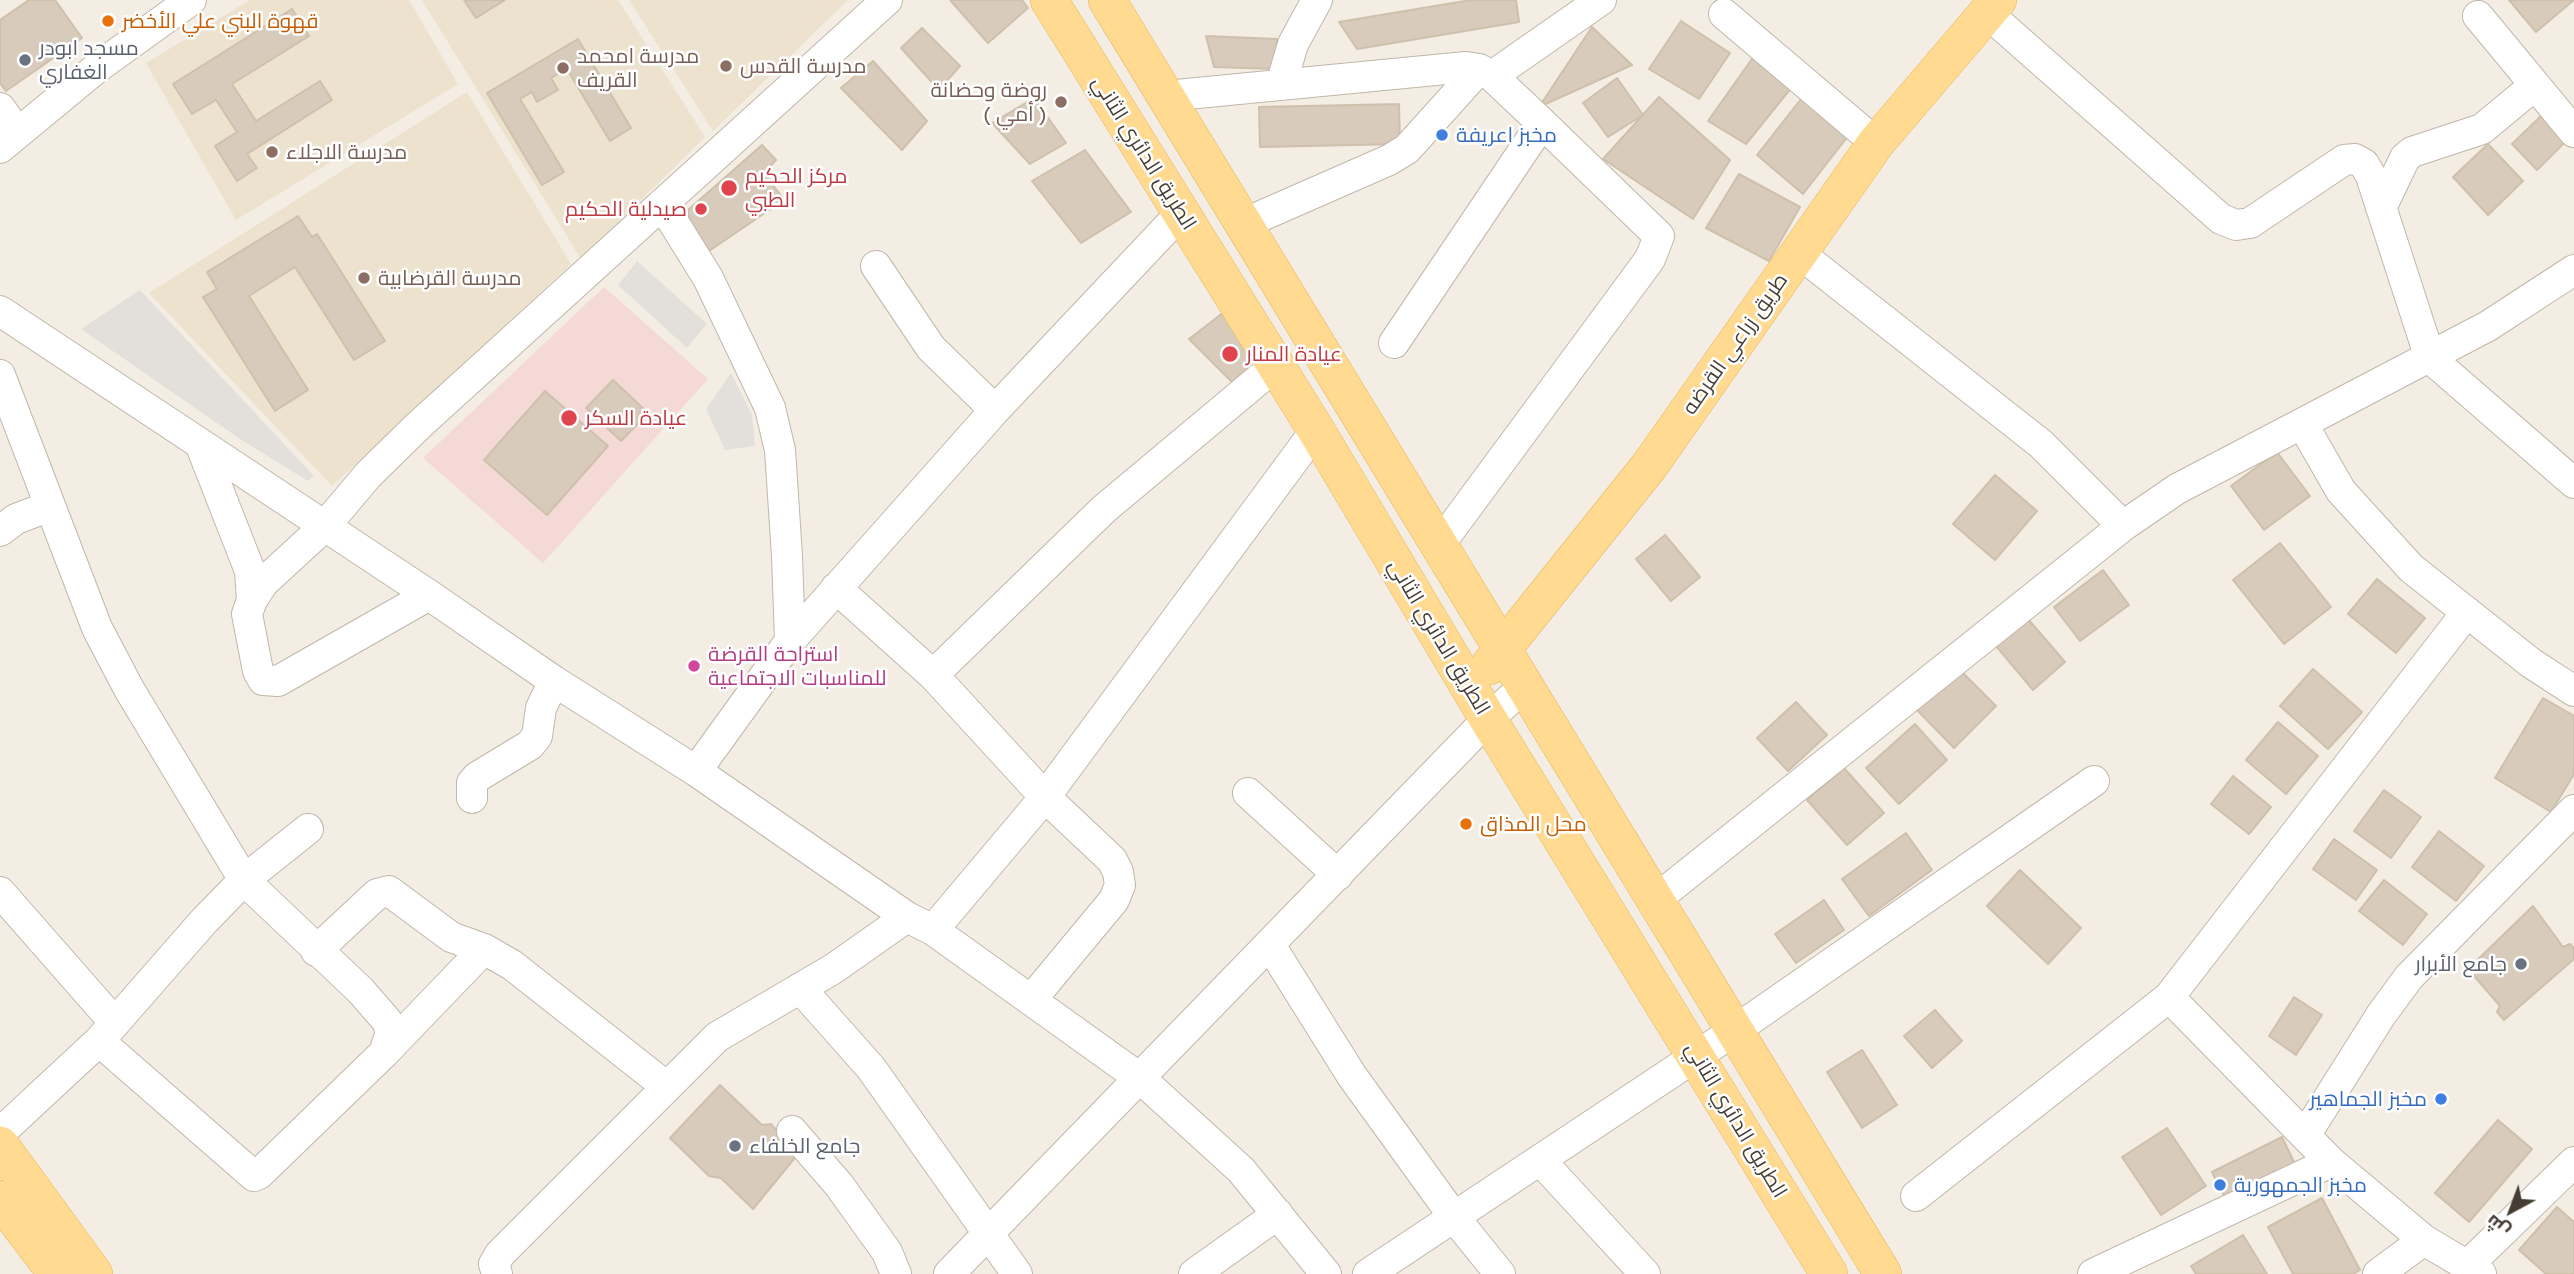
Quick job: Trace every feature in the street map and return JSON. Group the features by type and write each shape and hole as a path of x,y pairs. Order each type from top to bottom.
{"main road":[{"name":"الطريق الدائري الثاني","path":"1049,0 1316,430 1488,719 1697,1055 1829,1274"},
{"path":"1107,0 1884,1274"},
{"name":"طريق زراعي القرضه","path":"1469,687 1504,649 1650,465 1876,143 1992,6"},
{"path":"0,1144 94,1274"},
{"path":"0,1199 57,1274"}],"street":[{"path":"0,108 8,140 98,67 191,0"},
{"path":"429,594 278,681 263,680 258,671 247,614 263,583 325,526 368,475 418,426 887,0"},
{"path":"1281,85 1293,44 1317,0"},
{"path":"1243,224 1389,160 1407,149 1486,72 1601,0"},
{"path":"1992,6 2221,219 2236,225 2250,223 2344,160 2355,159 2364,164 2371,176 2430,358 2574,483"},
{"path":"1724,14 1876,143"},
{"path":"2478,16 2574,132"},
{"path":"1166,96 1466,67 1486,72 1659,236 1656,248 1439,545"},
{"path":"2381,208 2406,158 2412,152 2482,129 2535,85"},
{"path":"1394,343 1542,123"},
{"path":"662,204 708,278 770,408 780,450 790,641"},
{"path":"696,771 790,641 836,588 995,410 1182,212"},
{"path":"1799,253 2041,444 2123,526"},
{"path":"876,266 931,348 995,410"},
{"path":"1655,900 2123,526 2178,489 2488,326 2574,270"},
{"path":"0,311 429,594 554,681 696,771 1031,1000 1141,1079 1241,1170 1326,1274"},
{"path":"933,675 1104,509 1275,366"},
{"path":"0,374 97,628 244,880 361,991 387,1021 391,1032 384,1053"},
{"path":"2303,425 2342,491 2411,568 2531,663 2574,691"},
{"path":"497,1274 494,1264 500,1254 723,1032 920,924 1045,797 1316,430"},
{"path":"201,446 250,571 252,600"},
{"path":"0,531 16,519 50,506"},
{"path":"836,588 933,675 1045,797 1112,860 1120,885 1114,900 1031,1000"},
{"path":"1916,1196 2169,997 2467,612"},
{"path":"472,798 472,783 477,777 530,745 537,736 541,708 554,681"},
{"path":"949,1274 1488,719 1524,686"},
{"path":"1368,1274 1734,1031 2094,781"},
{"path":"1248,793 1338,875"},
{"path":"2306,1134 2381,1015 2409,977 2574,810"},
{"path":"0,1133 107,1032 204,921 244,880 308,829"},
{"path":"0,891 107,1032 254,1176 260,1174 384,1053 484,949"},
{"path":"316,951 377,894 389,891 452,937 484,949 512,965 667,1087"},
{"path":"1270,945 1352,1076 1454,1217 1500,1274"},
{"path":"800,988 871,1068 1017,1274"},
{"path":"2169,997 2331,1162 2424,1240 2475,1269 2574,1162"},
{"path":"792,1131 839,1185 887,1252 896,1274"},
{"path":"1540,1160 1645,1274"},
{"path":"2093,1274 2331,1162"},
{"path":"1194,1274 1278,1214"},
{"path":"2378,1274 2424,1240"}],"shaded area":[{"name":"مدرسة الاجلاء","path":"250,0 409,0 458,84 236,220 146,63"},
{"name":"مدرسة امحمد القريف","path":"422,0 618,0 705,137 581,259"},
{"name":"مدرسة القدس","path":"629,0 848,0 713,131"},
{"name":"مدرسة القرضابية","path":"467,92 571,264 332,486 149,293"},
{"path":"637,261 707,324 687,348 618,285"},
{"name":"عيادة السكر","path":"604,287 708,379 543,563 423,458"},
{"path":"140,290 314,476 308,481 240,439 81,329"},
{"path":"731,373 752,415 755,446 725,450 706,409"}],"building":[{"name":"مسجد ابودر الغفاري","path":"29,0 55,0 82,38 6,91 0,83 0,20"},
{"path":"464,0 505,0 476,18"},
{"path":"950,0 1022,0 1028,8 988,43"},
{"path":"1471,0 1516,0 1519,22 1357,49 1339,22"},
{"path":"2509,0 2574,0 2536,32"},
{"path":"292,9 309,36 232,84 256,121 320,81 332,100 247,154 257,168 237,181 215,146 237,132 216,100 192,114 173,84"},
{"path":"1681,21 1730,53 1699,99 1649,69"},
{"path":"1592,27 1632,65 1539,107"},
{"path":"922,28 960,66 939,90 901,48"},
{"path":"1206,36 1277,39 1276,69 1214,67"},
{"path":"578,39 631,128 610,141 567,69 551,78 558,90 537,102 532,92 520,99 564,172 542,185 487,93"},
{"path":"1754,56 1796,82 1746,144 1708,121"},
{"path":"873,61 927,121 902,150 841,88"},
{"path":"1617,78 1643,115 1608,137 1583,103"},
{"path":"1805,94 1852,131 1803,194 1757,155"},
{"path":"1659,97 1730,160 1693,219 1603,159"},
{"path":"1034,98 1066,143 1030,164 992,123"},
{"path":"1399,104 1400,144 1260,147 1259,107"},
{"path":"2542,115 2567,140 2537,170 2512,144"},
{"path":"2488,144 2523,181 2488,215 2453,177"},
{"path":"762,145 776,160 764,173 784,200 709,251 690,221 688,210"},
{"path":"1085,150 1131,212 1081,243 1032,181"},
{"path":"1739,174 1800,207 1769,261 1706,228"},
{"path":"298,216 312,237 317,234 385,341 354,360 295,267 249,296 308,390 275,411 203,297 217,289 207,272"},
{"name":"عيادة المنار","path":"1228,309 1264,368 1241,391 1189,339"},
{"path":"613,380 648,413 621,441 586,408"},
{"path":"545,391 608,446 547,515 484,460"},
{"path":"2277,452 2310,496 2264,530 2231,486"},
{"path":"1995,475 2037,511 1995,560 1953,524"},
{"path":"1665,535 1700,577 1671,601 1636,559"},
{"path":"2280,543 2331,607 2284,644 2233,580"},
{"path":"2103,570 2129,605 2080,641 2054,607"},
{"path":"2377,579 2425,618 2396,653 2348,614"},
{"path":"2028,619 2065,662 2033,690 1996,646"},
{"path":"1958,668 1996,706 1954,748 1916,709"},
{"path":"2313,669 2362,712 2328,749 2280,706"},
{"path":"2543,698 2574,716 2574,774 2551,812 2495,778"},
{"path":"1796,702 1827,735 1788,771 1757,738"},
{"path":"2278,722 2318,756 2286,794 2246,760"},
{"path":"1915,724 1947,760 1899,804 1866,768"},
{"path":"1844,768 1884,813 1847,845 1807,800"},
{"path":"2233,776 2271,807 2249,834 2211,804"},
{"path":"2384,790 2421,817 2391,858 2354,831"},
{"path":"2439,831 2484,866 2456,901 2412,867"},
{"path":"1906,833 1932,870 1869,916 1842,879"},
{"path":"2334,839 2377,870 2356,900 2313,869"},
{"path":"2020,870 2081,928 2048,964 1987,906"},
{"path":"2384,880 2427,914 2403,945 2359,911"},
{"path":"1824,900 1844,930 1796,963 1775,934"},
{"name":"جامع الأبرار","path":"2533,906 2563,947 2570,944 2574,948 2574,959 2504,1020 2497,1012 2500,1006 2468,969"},
{"path":"2294,997 2322,1015 2296,1055 2269,1036"},
{"path":"1935,1010 1962,1041 1932,1068 1904,1036"},
{"path":"1862,1050 1897,1105 1862,1128 1827,1072"},
{"name":"جامع الخلفاء","path":"720,1085 762,1125 771,1124 798,1154 753,1209 721,1178 709,1176 670,1138"},
{"path":"2498,1120 2532,1149 2469,1222 2435,1193"},
{"path":"2167,1128 2206,1186 2161,1215 2122,1157"},
{"path":"2282,1137 2295,1164 2225,1198 2212,1172"},
{"path":"2322,1198 2360,1270 2353,1274 2293,1274 2268,1227"},
{"path":"2557,1207 2574,1222 2574,1274 2546,1274 2519,1250"},
{"path":"2243,1235 2267,1274 2196,1274 2191,1266"}],"place":[{"name":"قهوة البني علي الأخضر","path":"108,21"},
{"name":"مسجد ابودر الغفاري","path":"25,60"},
{"name":"مدرسة القدس","path":"726,66"},
{"name":"مدرسة امحمد القريف","path":"563,68"},
{"name":"روضة وحضانة ( أمي )","path":"1061,102"},
{"name":"مخبز اعريفة","path":"1442,135"},
{"name":"مدرسة الاجلاء","path":"272,152"},
{"name":"مركز الحكيم الطبي","path":"729,188"},
{"name":"صيدلية الحكيم","path":"701,209"},
{"name":"مدرسة القرضابية","path":"364,278"},
{"name":"عيادة المنار","path":"1230,354"},
{"name":"عيادة السكر","path":"569,418"},
{"name":"استراحة القرضة للمناسبات الاجتماعية","path":"694,666"},
{"name":"محل المذاق","path":"1466,824"},
{"name":"جامع الأبرار","path":"2521,964"},
{"name":"مخبز الجماهير","path":"2441,1099"},
{"name":"جامع الخلفاء","path":"735,1146"},
{"name":"مخبز الجمهورية","path":"2220,1185"}]}
